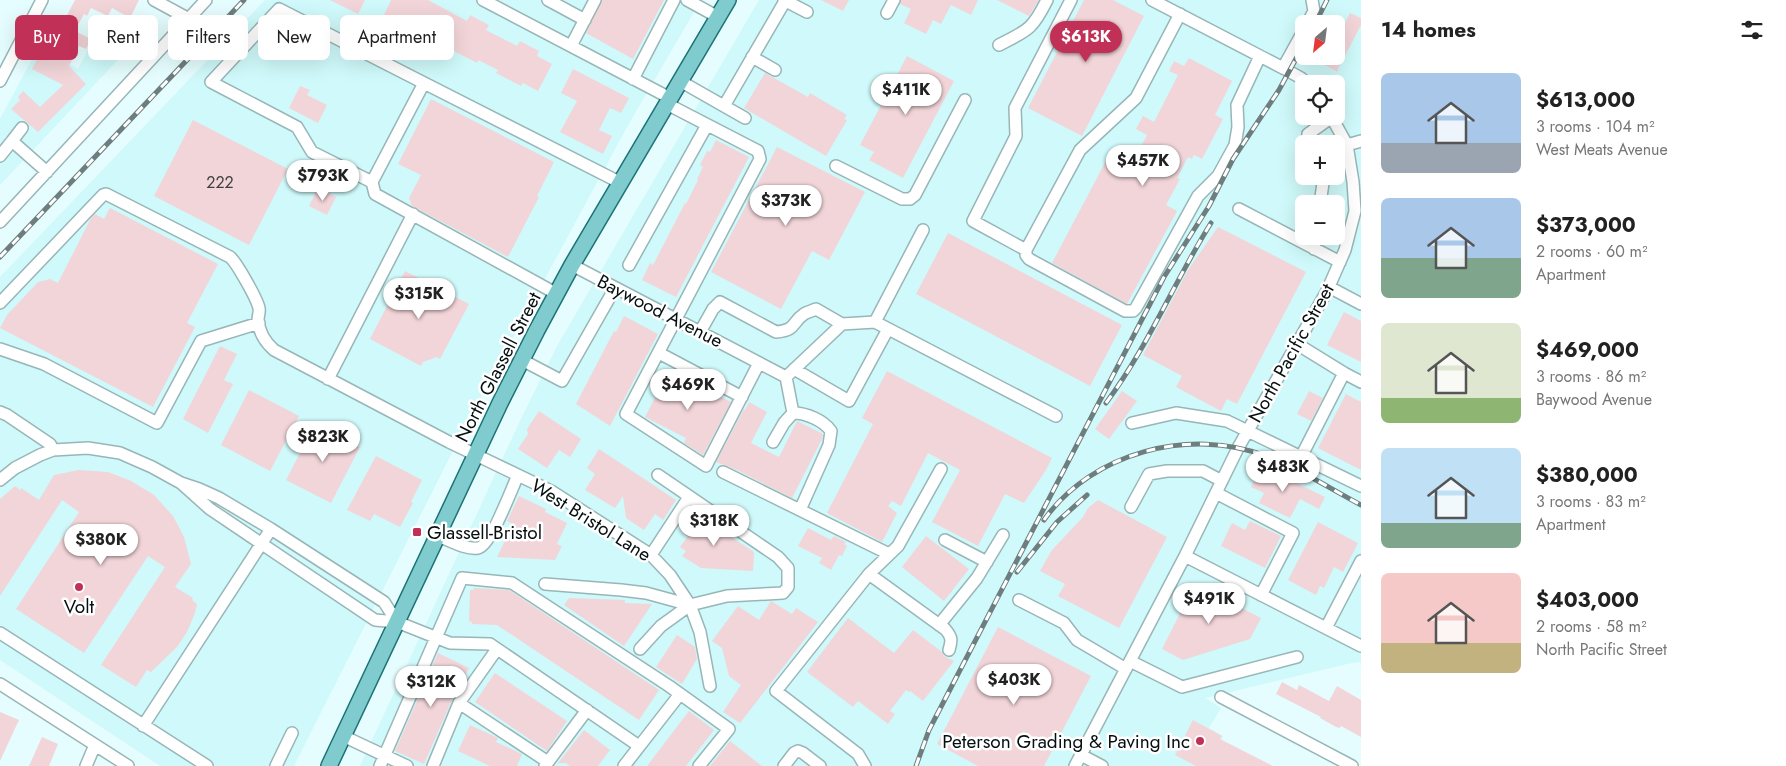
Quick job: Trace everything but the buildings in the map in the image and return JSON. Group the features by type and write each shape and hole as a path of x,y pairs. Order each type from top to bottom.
{"main road":[{"name":"North Glassell Street","path":"329,766 522,360 572,265 728,0"}],"street":[{"path":"0,81 3,68 42,0"},
{"path":"154,0 182,15"},
{"path":"193,15 206,0"},
{"path":"483,0 633,79 708,125 758,151 760,159 626,414 706,466 759,363"},
{"path":"548,0 585,20"},
{"path":"571,46 595,0"},
{"path":"633,79 674,0"},
{"path":"688,0 718,17"},
{"path":"724,106 784,0 807,12"},
{"path":"888,13 894,0"},
{"path":"999,45 1029,29 1037,19 1047,0"},
{"path":"1026,250 973,221 1016,136 1015,108 1071,0"},
{"path":"1152,0 1295,76"},
{"path":"1312,15 1314,11 1313,1"},
{"path":"372,182 312,152 297,127 211,82 279,9 621,183"},
{"path":"1180,14 1136,98 1080,150 1026,250 1026,255 1029,259 1125,311 1133,311 1136,308 1198,196 1218,176 1235,145 1238,127 1237,105 1257,55"},
{"path":"0,222 168,42"},
{"path":"1283,68 1295,46"},
{"path":"752,57 774,70"},
{"path":"680,81 746,118"},
{"path":"424,83 372,182 375,194 515,269 557,294"},
{"path":"836,166 902,199 910,199 915,195 966,100"},
{"path":"629,265 708,125"},
{"path":"1308,135 1321,125"},
{"name":"North Pacific Street","path":"1075,766 1248,431 1328,287 1345,250 1356,232 1355,211 1358,201 1347,145 1336,125"},
{"path":"0,156 22,128"},
{"path":"1347,145 1361,140"},
{"path":"12,141 47,172"},
{"path":"0,303 106,194 230,257 236,263 259,308 259,323 200,340 157,423 44,364 0,349"},
{"path":"1240,210 1340,262"},
{"path":"328,379 413,214"},
{"path":"875,322 923,230"},
{"path":"1314,249 1315,245"},
{"name":"Baywood Avenue","path":"572,265 759,363 790,373 849,401 888,329"},
{"path":"1328,287 1361,304"},
{"path":"522,360 562,381 615,288"},
{"path":"700,332 713,309 720,302 776,332 786,331 795,325 803,315 816,309 842,324 875,322 1056,416"},
{"name":"West Bristol Lane","path":"259,323 269,346 475,456 562,497 651,556 670,575 690,605 700,632 710,686"},
{"path":"793,414 790,373 842,324"},
{"path":"1297,344 1344,374 1361,382"},
{"path":"659,353 742,397"},
{"path":"1301,457 1344,374"},
{"path":"0,412 50,444 53,450"},
{"path":"772,442 784,423 793,414 800,413 809,416 828,427 831,431 829,445 800,510"},
{"path":"1132,423 1176,413 1227,422 1361,486"},
{"path":"0,480 23,464 53,450 88,448 120,453 182,483 219,498 271,529 384,602 397,622"},
{"path":"864,766 858,754 776,691 869,574 898,546 941,469"},
{"path":"1131,507 1148,474 1167,470 1203,471 1222,481"},
{"path":"723,472 889,554"},
{"path":"438,536 476,549 482,547 489,537 518,475"},
{"path":"640,650 661,626 690,605 727,596 783,593 788,586 788,568 778,557 658,475"},
{"path":"182,483 210,509 375,620 397,622 450,643 490,644 639,746"},
{"path":"1216,493 1293,533 1261,595"},
{"path":"651,556 689,497"},
{"path":"144,726 271,529"},
{"path":"939,625 977,578 1004,535"},
{"path":"946,540 987,562"},
{"path":"1185,556 1361,646"},
{"path":"1326,628 1361,561"},
{"path":"869,574 950,635 952,641 948,650"},
{"path":"382,761 462,578 512,583 680,694 728,729 699,766"},
{"path":"545,584 621,590 690,605"},
{"path":"1019,600 1064,623 1077,640 1128,665 1182,686 1296,657"},
{"path":"0,633 207,766"},
{"path":"435,766 459,702 497,649"},
{"path":"0,684 128,766"},
{"path":"624,766 680,694"},
{"path":"1221,697 1352,766"},
{"path":"459,702 547,764 587,710"},
{"path":"276,766 292,732"},
{"path":"343,736 382,761 407,766"},
{"path":"86,766 95,745"},
{"path":"784,766 794,753 798,751 820,766"},
{"path":"1081,755 1102,766"}],"shaded area":[{"path":"265,0 701,0 627,127 468,421 294,766 160,766 0,660 0,277 208,60 248,60 248,18"},
{"path":"759,0 1361,0 1361,663 1347,664 1205,698 1221,708 1209,728 1223,736 1207,766 360,766 519,423 557,346"},
{"path":"88,50 88,60 118,60 0,185 0,119 32,60 61,60 78,69"}],"railway":[{"path":"0,257 244,0"},
{"path":"1320,15 1327,0"},
{"path":"916,766 929,730 1164,277 1209,206 1233,159 1279,90 1295,61"},
{"path":"1106,403 1135,360 1211,223"},
{"path":"1044,520 1064,497 1088,477 1115,462 1144,452 1175,446 1206,444 1237,448 1266,456 1361,505"},
{"path":"1017,572 1057,522 1087,495"}],"place":[{"name":"Glassell-Bristol","path":"417,532"},
{"name":"Volt","path":"79,587"},
{"name":"Peterson Grading & Paving Inc","path":"1200,741"}]}
